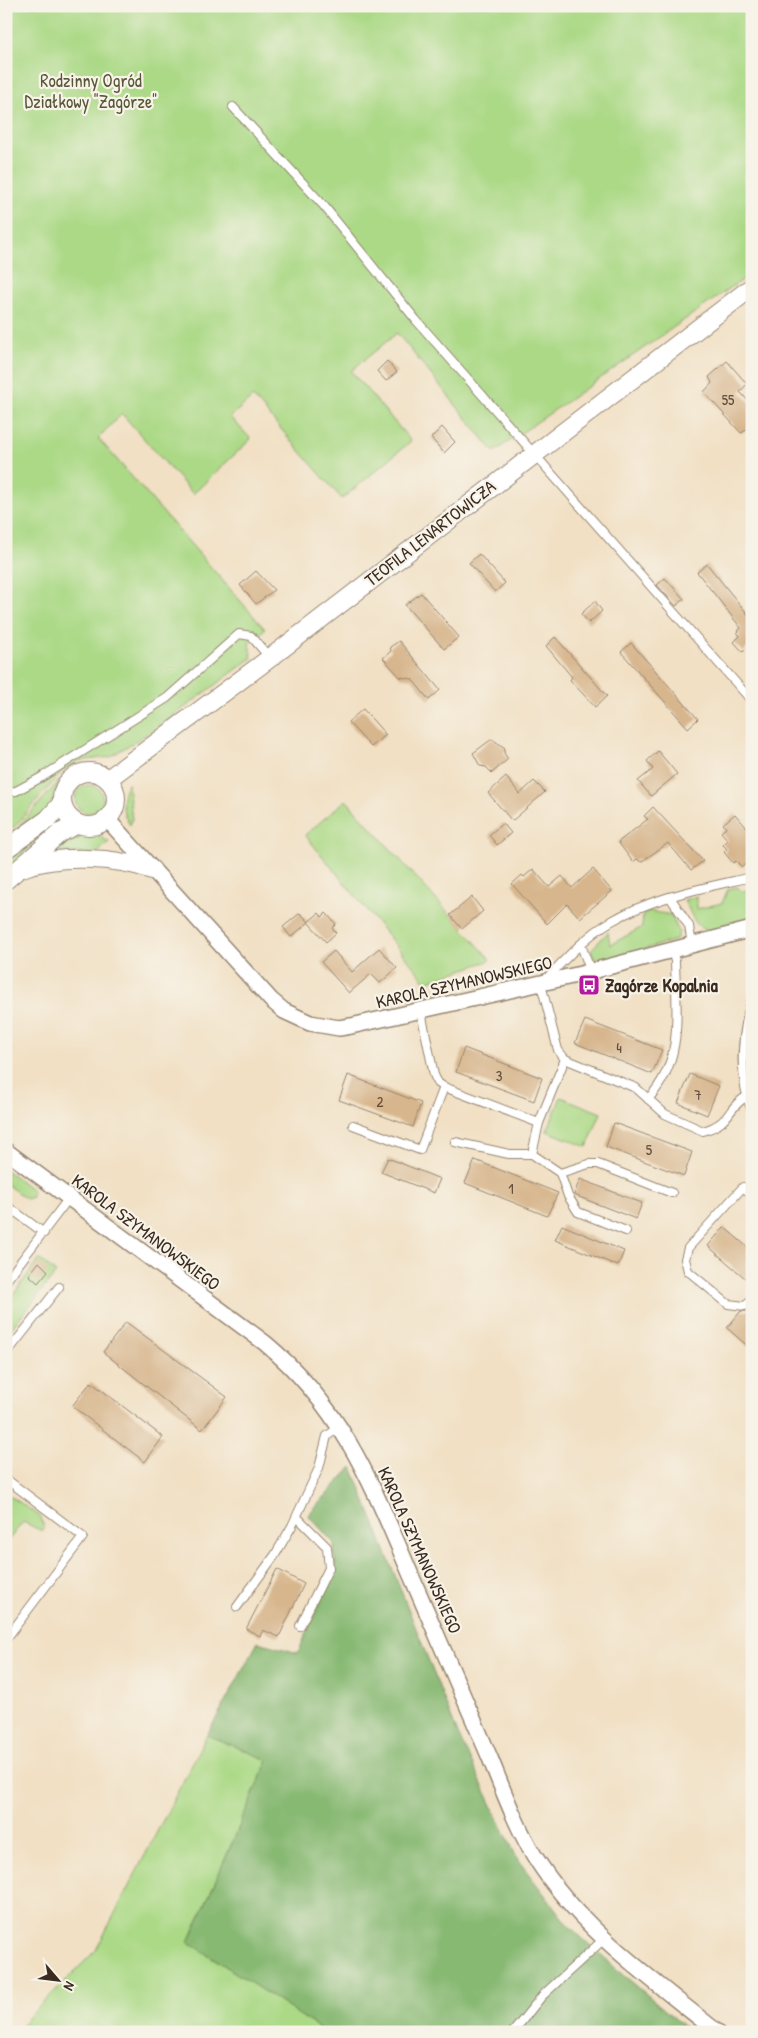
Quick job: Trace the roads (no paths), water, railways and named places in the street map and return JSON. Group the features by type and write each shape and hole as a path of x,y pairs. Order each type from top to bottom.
{"street":[{"name":"TEOFILA LENARTOWICZA","path":"108,779 270,658 533,453 752,286"},
{"path":"94,772 108,779 116,796 114,808 107,819 90,826 78,824 69,817 62,803 62,793 67,783 78,774 94,772"},
{"path":"6,849 48,819 62,803"},
{"name":"KAROLA SZYMANOWSKIEGO","path":"107,819 271,1000 296,1018 310,1023 339,1028 421,1012 541,984 752,929"},
{"path":"6,880 22,868 60,832 78,824"},
{"path":"22,868 42,861 70,859 122,862 152,870"},
{"name":"KAROLA SZYMANOWSKIEGO","path":"6,1150 265,1343 303,1379 340,1426 374,1488 534,1857 569,1903 604,1939 717,2032"}],"lane":[{"path":"233,107 324,206 416,320 752,701"},
{"path":"6,792 16,790 42,777 167,698 239,634 251,636 270,658"},
{"path":"746,1096 738,1101 724,1122 703,1130 665,1114 636,1088 565,1059 558,1050 541,984 581,945 608,923 639,908 670,897 752,877"},
{"path":"670,897 689,926 692,945"},
{"path":"581,945 591,972"},
{"path":"648,1099 663,1081 676,1041 674,961 672,951"},
{"path":"752,997 744,1028 742,1073 746,1096 752,1111"},
{"path":"421,1012 434,1075 438,1083 444,1087 539,1123"},
{"path":"532,1154 539,1123 565,1059"},
{"path":"353,1125 420,1150 444,1087"},
{"path":"456,1142 509,1154 532,1154 560,1174 568,1196 578,1212 626,1231"},
{"path":"560,1174 589,1164 598,1164 672,1193"},
{"path":"752,1195 742,1187 688,1248 685,1258 688,1271 728,1304 745,1306 752,1300"},
{"path":"6,1281 70,1198"},
{"path":"6,1205 44,1232"},
{"path":"6,1354 59,1287"},
{"path":"237,1607 274,1555 297,1517 318,1468 327,1436 340,1426"},
{"path":"6,1479 84,1537 6,1639"},
{"path":"297,1517 314,1531 327,1547 329,1568 300,1626"},
{"path":"513,2032 542,1996 604,1939"}],"place":[{"name":"Zagórze Kopalnia","path":"589,985"}],"park label":[{"name":"Rodzinny Ogród Działkowy \"Zagórze\"","path":"91,90"}]}
